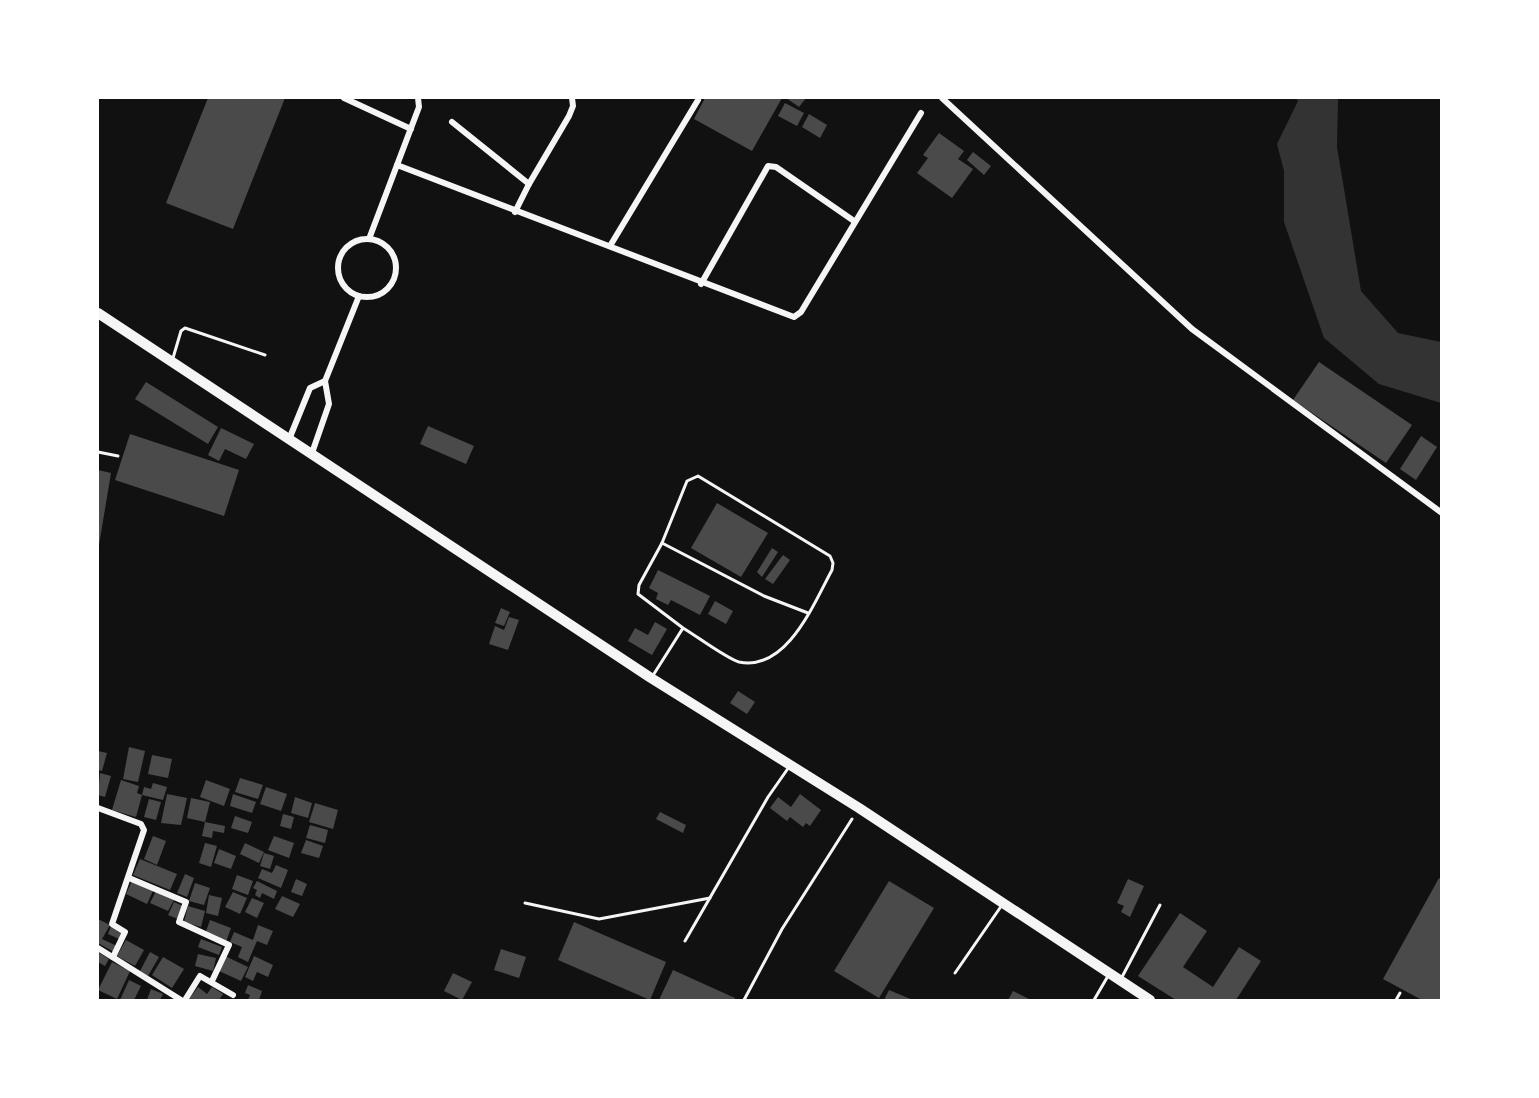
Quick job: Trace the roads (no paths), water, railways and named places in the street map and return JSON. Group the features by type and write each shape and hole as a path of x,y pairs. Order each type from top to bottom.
{"main road":[{"path":"98,313 290,437 651,678 859,808 1149,1000"}],"street":[{"path":"344,98 411,129"},
{"path":"369,239 419,107 418,98"},
{"path":"515,212 570,116 573,106 572,98"},
{"path":"942,98 1192,329 1442,513"},
{"path":"610,246 698,100"},
{"path":"397,165 515,212 610,246 701,284 794,317 801,312 921,112"},
{"path":"452,122 529,184"},
{"path":"701,284 768,166 776,167 854,221"},
{"path":"369,239 381,243 391,252 396,264 395,277 384,292 372,297 359,296 343,285 338,267 342,254 350,244 369,239"},
{"path":"312,453 329,404 325,381 359,296"},
{"path":"290,437 310,388 325,381"},
{"path":"98,808 141,824 144,830 112,924 125,932 113,957"},
{"path":"129,878 186,902 179,922 229,945 212,981"},
{"path":"98,948 183,1000 200,976 233,995"}],"lane":[{"path":"173,360 181,331 185,328 265,355"},
{"path":"98,452 118,456"},
{"path":"698,476 830,556 833,563 832,570 791,641 771,656 757,661 738,662 683,628 638,594 639,585 662,543 687,481 698,476"},
{"path":"662,543 764,596 808,613"},
{"path":"651,678 683,628"},
{"path":"685,941 789,766"},
{"path":"525,903 600,919 710,898"},
{"path":"955,973 1003,903"},
{"path":"1094,1000 1114,977 1160,905"},
{"path":"1396,1000 1400,993"}]}
